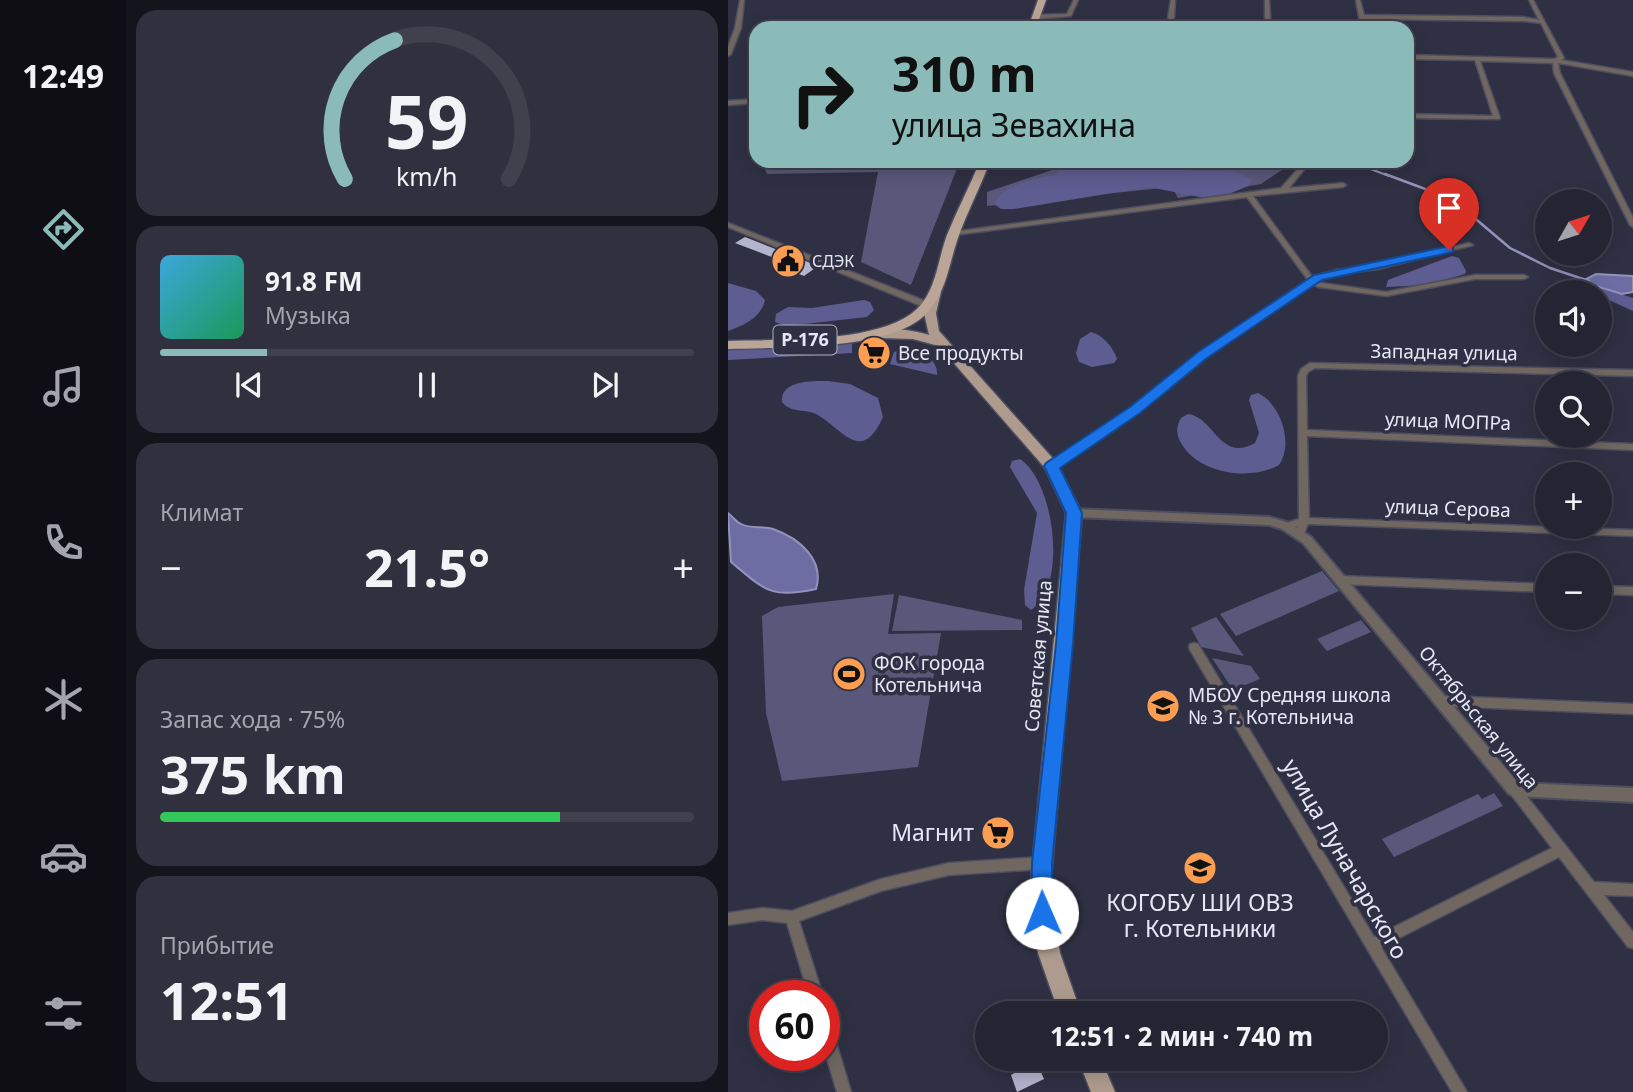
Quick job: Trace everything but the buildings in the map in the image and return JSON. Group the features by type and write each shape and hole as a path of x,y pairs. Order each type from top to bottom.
{"highway":[{"path":"1035,21 1042,0"},
{"path":"911,328 934,292 954,233 982,168"},
{"name":"Р-176","path":"728,345 882,334"}],"main road":[{"path":"934,292 930,324 943,344 1051,466 1074,513"},
{"path":"882,334 911,328 943,344"},
{"name":"Советская улица","path":"1065,1001 1054,977 1043,935 1042,863 1065,644 1074,513"},
{"path":"1094,1071 1103,1092"}],"street":[{"path":"728,54 738,28 742,0"},
{"path":"1036,17 1066,17 1071,14 1076,0"},
{"path":"1171,18 1173,0"},
{"path":"1266,0 1268,21"},
{"path":"1358,0 1363,21"},
{"path":"1531,0 1561,58 1555,61"},
{"path":"1363,17 1511,19 1541,22"},
{"path":"1414,57 1555,61 1633,74"},
{"path":"1414,116 1497,118 1476,59"},
{"path":"1555,61 1557,73 1633,225"},
{"path":"728,103 749,102"},
{"path":"1283,190 1302,168"},
{"path":"954,233 1283,190 1343,186"},
{"path":"1250,195 1312,281 1319,285 1386,294 1475,277 1524,277"},
{"path":"728,225 927,305"},
{"path":"1051,466 1135,410 1203,355 1312,281 1336,272 1378,267 1469,245"},
{"name":"Западная улица","path":"1304,433 1302,376 1313,365 1633,373"},
{"path":"1302,528 1304,433"},
{"name":"улица МОПРа","path":"1304,433 1633,447"},
{"name":"Октябрьская улица","path":"1074,513 1269,521 1302,528 1340,580 1443,701 1633,942"},
{"name":"улица Серова","path":"1302,528 1633,533"},
{"path":"1340,580 1535,588"},
{"path":"1612,590 1633,591"},
{"name":"улица Луначарского","path":"1194,647 1460,1092"},
{"path":"1443,701 1633,709"},
{"path":"1514,789 1633,795"},
{"path":"1371,945 1561,850"},
{"path":"728,919 762,914 792,917 881,886 949,869 1042,863"},
{"path":"1591,888 1633,890"},
{"path":"792,917 811,980"},
{"path":"835,1071 840,1091"}],"shaded area":[{"path":"1053,19 1198,20 1198,21 1052,21"},
{"path":"765,168 957,168 911,285 861,262 878,172 767,174"},
{"path":"1061,168 1176,168 1231,172 1252,180 1248,186 1229,194 1205,198 1149,187 1014,209 1001,209 994,204 1013,186 1058,174"},
{"path":"1285,168 1261,184 1178,198 1172,187 987,206 987,192 1052,170"},
{"path":"1452,256 1459,258 1465,274 1426,285 1386,287 1388,280"},
{"path":"1596,274 1633,276 1633,292 1622,294 1612,291 1612,280 1586,279"},
{"path":"728,283 756,291 765,300 756,316 728,331"},
{"path":"1612,292 1633,298 1633,311 1612,301"},
{"path":"864,300 870,302 874,310 867,317 786,326 775,322 776,314 788,307 812,308"},
{"path":"1091,332 1100,336 1110,346 1117,359 1114,363 1092,367 1079,362 1076,353 1080,339"},
{"path":"846,342 852,344 852,353 728,360 728,348"},
{"path":"904,348 916,350 931,359 937,375 890,364 894,352"},
{"path":"828,381 850,384 878,398 883,417 868,439 852,440 818,415 794,410 782,402 786,389 792,386"},
{"path":"1258,393 1273,406 1283,425 1285,446 1279,465 1253,473 1225,472 1199,461 1181,443 1177,434 1178,424 1181,418 1188,414 1197,417 1233,447 1243,448 1255,443 1259,433 1249,400 1251,395"},
{"path":"1020,459 1032,471 1042,489 1052,534 1050,580 1043,598 1031,610 1025,605 1024,590 1037,513 1010,467 1012,461"},
{"path":"728,513 741,524 773,529 800,544 808,552 817,569 816,589 788,593 769,590 731,562"},
{"path":"1322,571 1339,591 1236,636 1220,614"},
{"name":"ФОК города Котельнича","path":"894,594 888,634 941,633 918,767 782,781 766,713 762,616 778,607"},
{"path":"899,595 1022,620 1022,630 892,631"},
{"path":"1216,617 1244,656 1201,647 1191,628"},
{"path":"1361,620 1371,632 1327,651 1317,639"},
{"path":"1212,658 1251,666 1260,679 1233,690"},
{"path":"1494,793 1503,806 1394,857 1382,839 1478,794 1482,799"}],"waterway":[{"path":"1368,168 1389,176"},
{"path":"1385,174 1452,199 1510,248 1550,268 1586,280"}],"place":[{"name":"СДЭК","path":"788,261"},
{"name":"Все продукты","path":"874,353"},
{"name":"ФОК города Котельнича","path":"849,674"},
{"name":"МБОУ Средняя школа № 3 г. Котельнича","path":"1163,706"},
{"name":"Магнит","path":"998,833"},
{"name":"КОГОБУ ШИ ОВЗ г. Котельники","path":"1200,868"}],"route":[{"path":"1042,913 1042,863 1065,644 1074,513 1064,487 1051,466 1135,410 1203,355 1318,278 1336,272 1378,267 1449,250"}]}
